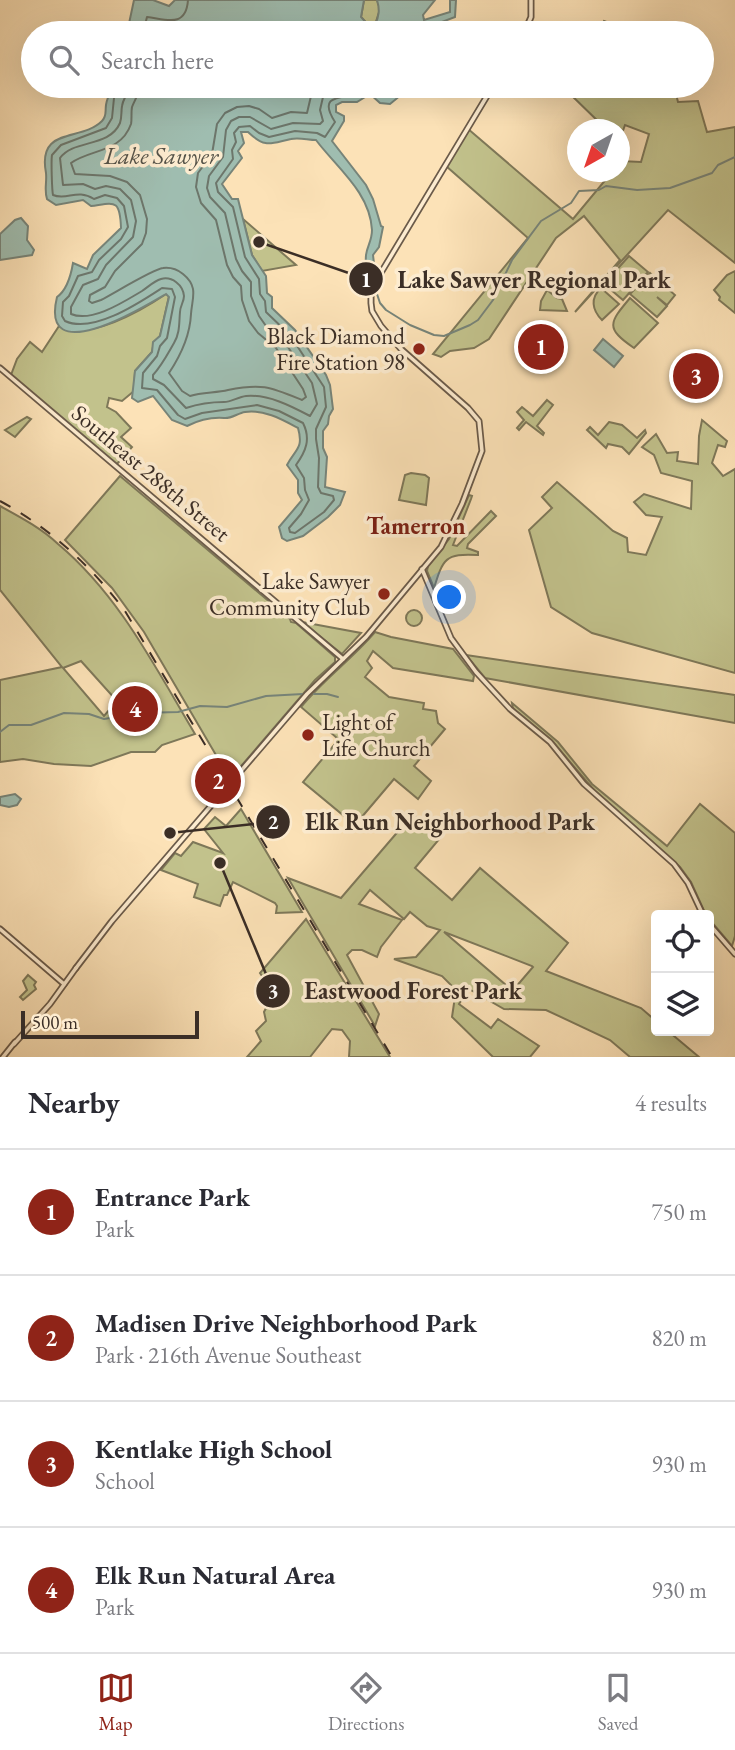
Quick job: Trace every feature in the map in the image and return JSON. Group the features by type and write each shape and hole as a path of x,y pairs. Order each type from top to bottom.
{"street":[{"path":"529,21 531,0"},
{"path":"3,1057 55,996 105,930 307,694 366,637 447,536 478,464 482,451 481,426 468,408 390,338 372,311 371,295 376,281 486,98"},
{"name":"Southeast 288th Street","path":"0,368 343,659"},
{"path":"422,569 451,638 476,672 510,709 550,742 584,784 678,869 701,910"},
{"path":"414,578 422,577 428,581"},
{"path":"0,929 64,984"},
{"path":"714,930 735,954"}],"green space":[{"path":"364,0 377,0 380,9 376,21 365,21 361,17"},
{"path":"574,98 677,98 678,102 698,101 707,132 735,127 735,263 668,210 575,312 620,260 584,216 556,238 489,339 474,348 450,351 441,357 433,354 528,238 446,166 467,128 573,219 604,182 630,182 630,161 641,162 649,134 630,127 630,119 596,119"},
{"path":"243,219 296,265 262,271 252,255"},
{"path":"629,256 648,272 623,300 604,284"},
{"path":"735,271 735,313 719,300 720,297 714,290 727,275"},
{"path":"650,273 675,295 667,305 657,297 667,306 657,317 630,294"},
{"path":"601,288 619,304 602,320 594,304 595,296"},
{"path":"547,290 562,299 567,311 540,310"},
{"path":"166,294 169,296 160,336 154,342 152,352 135,371 134,391 122,401 109,398 107,407 116,412 131,428 121,437 132,447 116,465 11,375 17,359 30,342 42,352 59,326 71,330 99,327 129,316"},
{"path":"630,298 658,323 634,348 618,335 613,325"},
{"path":"540,338 554,340 541,355 531,341"},
{"path":"547,400 553,405 537,426 543,435 526,422 519,430 517,428 524,420 517,412 522,407 533,416"},
{"path":"27,417 31,419 15,437 5,430"},
{"path":"702,420 727,441 725,447 718,445 712,463 723,476 735,469 735,673 592,633 551,607 529,530 552,508 542,497 557,482 613,531 627,538 628,552 646,555 662,517 646,515 634,502 644,494 691,509 692,481 661,473 654,455 642,447 656,434 667,453 678,452 677,461 698,464"},
{"path":"609,422 622,425 637,438 645,430 646,433 629,454 622,447 608,444 606,448 587,430 590,427 598,435"},
{"path":"411,473 429,478 426,505 399,500 405,475"},
{"path":"120,476 335,657 335,662 315,680 230,779 144,632 112,588 65,540"},
{"path":"469,495 472,496 453,545 457,546 491,511 496,516 468,544 467,548 478,552 478,555 458,555 447,560 440,570 434,588 427,571 428,566 449,539"},
{"path":"0,506 51,538 100,586 134,633 195,734 162,745 155,752 131,752 91,766 23,759 0,762 0,680 62,667 0,590","holes":["81,661 117,701 104,716 63,668"]},
{"path":"411,610 417,610 422,618 420,624 411,626 406,621 406,615"},
{"path":"302,622 361,633 342,654"},
{"path":"375,632 453,649 474,676 473,681 393,668 373,651 367,661 372,668 365,677 389,697 424,703 423,709 436,711 438,723 445,729 414,766 431,781 418,799 394,779 355,825 303,782 337,738 301,707"},
{"path":"466,655 735,695 735,723 485,678"},
{"path":"512,703 558,742 592,784 667,846 700,804 735,833 735,936 732,946 714,925 714,910 704,910 691,882 680,867 594,790 553,742 513,709"},
{"path":"241,809 302,912 276,913 275,903 233,882 220,906 194,897 198,884 161,870 175,853 181,856 193,842 223,853 204,829 215,817 226,826"},
{"path":"413,814 441,837 415,868 452,900 480,868 568,943 546,971 641,1008 651,1017 651,1036 674,1036 699,1057 630,1057 610,1040 546,1010 504,1009 469,989 459,1004 491,1028 498,1019 539,1046 530,1057 493,1057 452,1017 456,990 442,976 394,959 416,957 440,930 427,926 410,912 404,919 370,890 359,904 402,920 381,947 377,957 362,950 352,950 347,955 379,1014 375,1026 288,878 341,898","holes":["444,932 533,967 515,988 506,985"]},
{"path":"306,919 390,1057 349,1057 350,1041 342,1030 332,1029 310,1057 247,1057 261,1041 256,1031 266,1021 264,1012 272,997 271,989 260,973"},
{"path":"28,975 36,982 36,989 23,1000 20,997 27,990 23,981"}],"water":[{"path":"134,0 153,0 169,6 175,0 364,0 361,17 365,21 130,21"},
{"path":"377,0 435,0 423,15 424,20 450,12 450,0 456,0 455,17 444,21 376,21 379,10"},
{"name":"Lake Sawyer","path":"364,98 357,102 342,102 336,105 336,112 344,116 344,121 332,141 366,185 383,227 379,247 373,255 375,272 371,284 368,282 366,259 372,230 370,216 359,192 316,140 294,138 264,143 248,132 241,132 244,143 238,151 242,158 222,184 232,199 238,199 252,255 266,276 267,293 272,297 272,308 295,330 330,385 333,409 323,431 323,448 327,457 325,487 345,492 340,505 303,536 287,541 282,538 279,527 302,500 298,493 298,480 287,465 299,445 298,428 273,416 252,411 227,418 205,419 187,426 172,420 153,396 138,402 132,398 135,371 152,352 153,342 160,336 169,297 166,294 97,328 78,332 63,330 56,319 57,297 66,286 73,263 87,269 93,255 121,228 119,211 114,205 91,206 83,200 56,205 47,199 45,158 54,141 102,121 107,100"},
{"name":"Lake Sawyer","path":"374,98 397,98 390,104 380,103"},
{"path":"21,218 28,226 27,240 34,250 32,255 0,260 0,234"},
{"path":"603,339 623,356 614,367 594,350"},
{"path":"15,794 21,799 17,805 0,805 0,797"}],"waterway":[{"path":"376,291 386,310 410,325 434,335 444,336 478,320 493,300 512,260 541,221 571,203 579,191 599,190 606,186 637,190 670,188 712,173 718,165 735,157"},
{"path":"0,732 9,725 31,725 64,713 89,714 104,719 140,713 178,712 200,706 227,707 266,696 303,694"},
{"path":"314,694 338,697"}],"railway":[{"path":"0,501 36,523 68,549 125,611 392,1057"}],"place":[{"name":"Lake Sawyer Regional Park","path":"259,242"},
{"name":"Entrance Park","path":"541,347"},
{"name":"Black Diamond Fire Station 98","path":"419,349"},
{"name":"Kentlake High School","path":"696,376"},
{"name":"Lake Sawyer Community Club","path":"384,594"},
{"name":"Elk Run Natural Area","path":"135,709"},
{"name":"Light of Life Church","path":"308,735"},
{"name":"Madisen Drive Neighborhood Park","path":"218,781"},
{"name":"Elk Run Neighborhood Park","path":"170,833"},
{"name":"Eastwood Forest Park","path":"220,863"}],"district":[{"name":"Tamerron","path":"416,526"}]}
